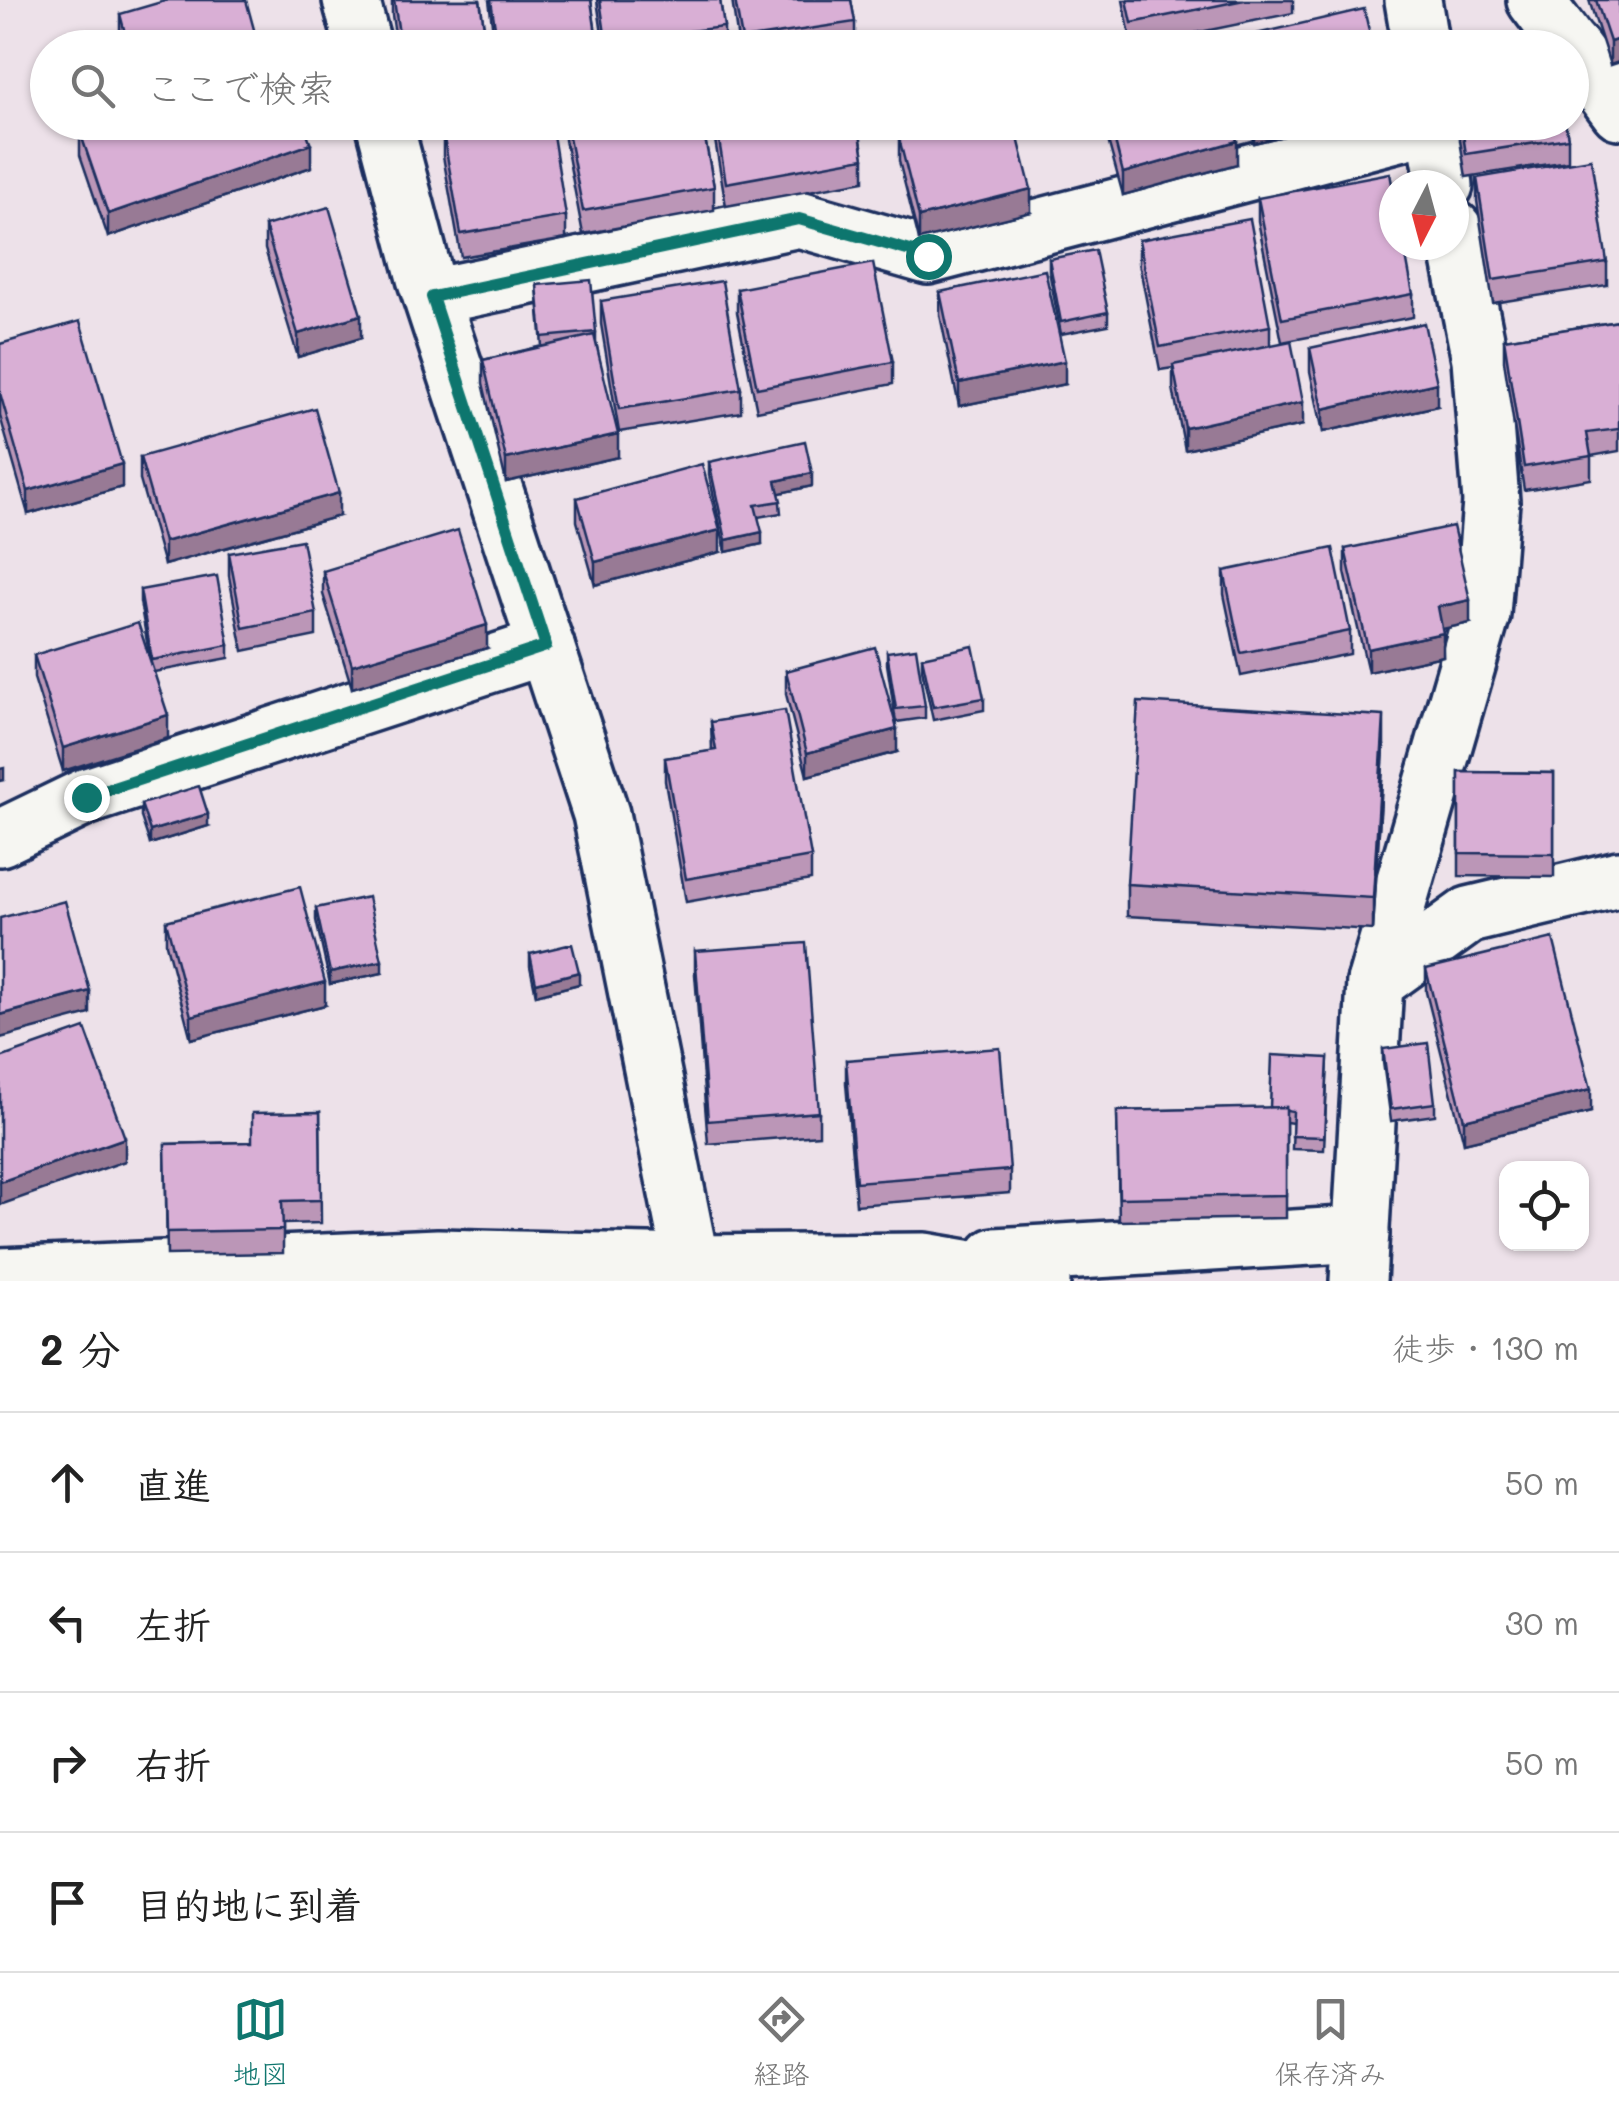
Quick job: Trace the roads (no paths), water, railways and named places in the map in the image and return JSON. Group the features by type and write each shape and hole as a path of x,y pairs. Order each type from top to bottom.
{"street":[{"path":"351,0 359,30"},
{"path":"1413,0 1418,30"},
{"path":"1535,0 1558,30"},
{"path":"1589,72 1619,111"},
{"path":"389,140 432,297 601,814 691,1263"},
{"path":"432,297 799,219 928,256 1373,140"},
{"path":"1437,140 1442,170"},
{"path":"0,1276 438,1257 691,1263 1360,1257 1375,983 1482,614 1490,484 1480,359 1460,260"},
{"path":"0,838 86,797 546,646"},
{"path":"1375,983 1470,915 1619,879"},
{"path":"925,1261 1042,1281"}]}
